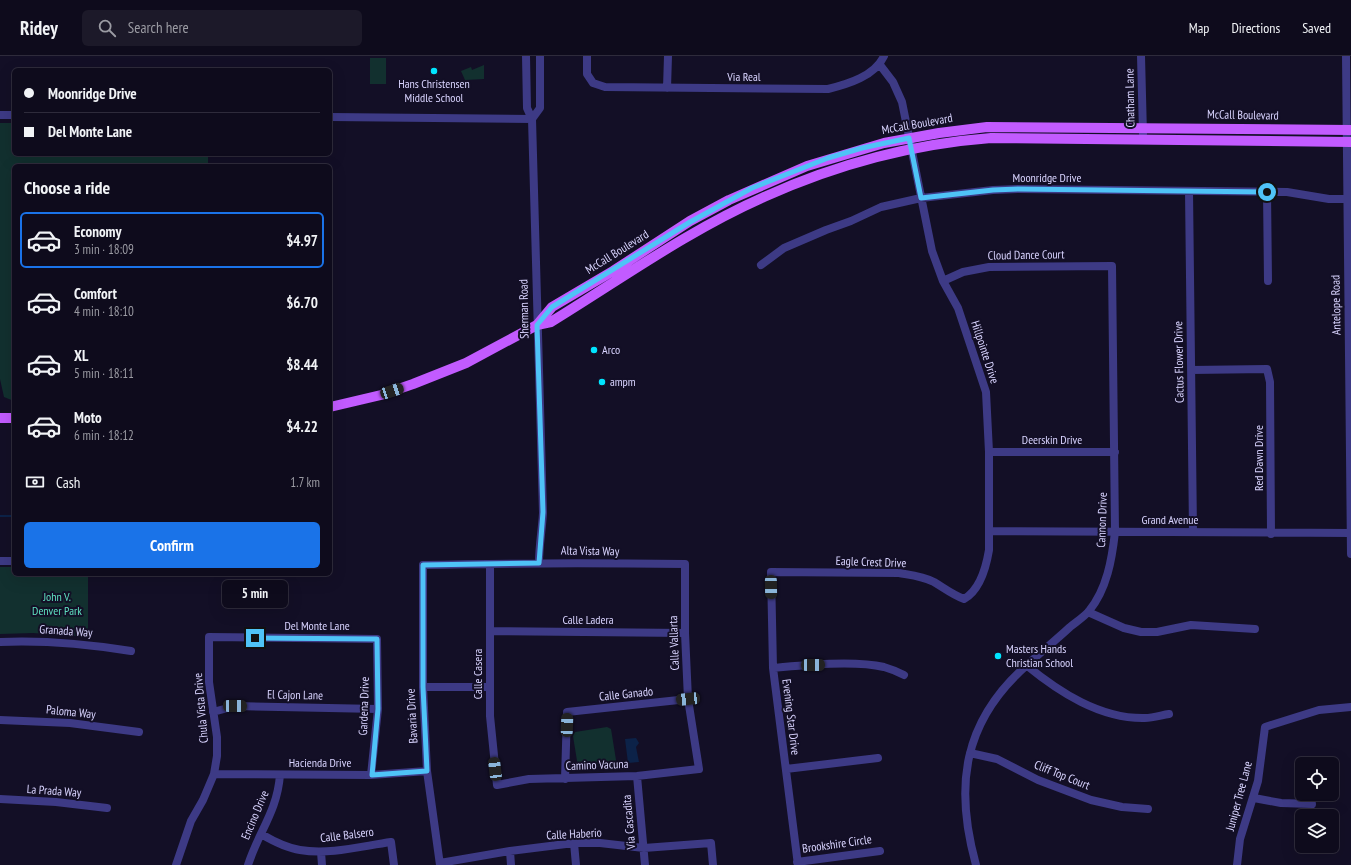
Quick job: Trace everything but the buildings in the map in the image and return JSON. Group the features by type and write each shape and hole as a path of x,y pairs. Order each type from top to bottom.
{"main road":[{"name":"McCall Boulevard","path":"537,325 552,307 613,271 685,224 729,200 783,175 848,152 909,138 987,127 1143,127 1349,130"},
{"name":"McCall Boulevard","path":"332,407 381,395 438,375 537,325 551,322 714,223 763,197 837,168 912,149 991,138 1349,142"},
{"path":"714,223 719,214 770,188 783,175"},
{"path":"0,418 12,418"}],"street":[{"name":"Sherman Road","path":"526,56 527,108 532,120 543,512 539,563"},
{"path":"332,117 532,120 540,108 540,56"},
{"name":"Via Real","path":"587,56 587,74 593,83 604,87 828,90 850,83 880,65"},
{"path":"668,56 668,88"},
{"path":"880,65 884,56"},
{"name":"Chatham Lane","path":"1141,56 1143,139"},
{"name":"Antelope Road","path":"1346,56 1349,130 1347,199 1351,554"},
{"name":"Hillpointe Drive","path":"880,65 893,82 902,102 932,251 943,281 958,308 986,392 989,531 987,562 972,595 964,600"},
{"path":"0,115 12,115"},
{"name":"Moonridge Drive","path":"761,265 784,248 826,230 851,221 881,207 921,198 993,190 1288,192 1329,199 1347,199"},
{"name":"Cactus Flower Drive","path":"1189,191 1193,532"},
{"path":"1267,192 1268,281"},
{"name":"Cloud Dance Court","path":"943,281 963,272 989,267 1112,266"},
{"name":"Cannon Drive","path":"976,865 968,835 965,808 965,782 970,753 976,732 984,714 1010,680 1088,612 1107,577 1112,556 1116,532 1112,266"},
{"name":"Red Dawn Drive","path":"1191,370 1267,369 1270,382 1271,534"},
{"name":"Deerskin Drive","path":"988,452 1114,452"},
{"name":"Grand Avenue","path":"989,531 1271,534 1351,533"},
{"path":"0,562 12,562"},
{"name":"Alta Vista Way","path":"423,565 539,563 685,564"},
{"name":"Calle Casera","path":"490,564 491,731 497,784"},
{"name":"Calle Vallarta","path":"685,564 685,633 688,699 699,769"},
{"name":"Bavaria Drive","path":"423,565 423,687 427,771 440,864"},
{"name":"Eagle Crest Drive","path":"771,572 899,573 916,575 932,581 954,596 964,600"},
{"name":"Evening Star Drive","path":"771,572 773,668 797,863"},
{"path":"1088,612 1124,628 1141,632 1157,632 1191,625 1255,629"},
{"name":"Calle Ladera","path":"490,631 685,633"},
{"name":"Del Monte Lane","path":"209,638 377,639"},
{"name":"Chula Vista Drive","path":"176,865 191,821 203,800 214,774 217,737 210,682 209,638"},
{"name":"Gardena Drive","path":"372,775 378,709 377,639"},
{"name":"Granada Way","path":"0,642 64,642 131,650"},
{"path":"773,668 804,665 865,665 884,667 904,675"},
{"path":"1026,665 1061,692 1081,703 1103,711 1146,718 1169,714"},
{"path":"423,687 490,688"},
{"name":"Calle Ganado","path":"565,779 567,712 688,699"},
{"name":"El Cajon Lane","path":"213,712 235,706 378,709"},
{"name":"Juniper Tree Lane","path":"1237,865 1240,839 1254,798 1262,761 1265,727 1319,710 1351,707"},
{"name":"Paloma Way","path":"0,720 70,723 139,732"},
{"name":"Cliff Top Court","path":"970,753 996,759 1038,780 1091,800 1122,807 1148,809"},
{"path":"786,769 878,758"},
{"name":"Camino Vacuna","path":"497,784 529,779 637,776 699,769"},
{"name":"Hacienda Drive","path":"214,774 372,775 427,771"},
{"name":"Encino Drive","path":"248,865 276,802 280,774"},
{"name":"Via Cascadita","path":"637,776 645,865"},
{"path":"1254,798 1282,803 1312,804"},
{"name":"La Prada Way","path":"0,800 56,802 107,808"},
{"name":"Calle Balsero","path":"261,834 279,844 299,850 322,852 391,842 394,865"},
{"path":"574,843 576,865"},
{"name":"Calle Haberio","path":"440,864 510,851 574,843 600,843 644,848 711,843 713,865"},
{"name":"Brookshire Circle","path":"797,863 880,850"},
{"path":"510,851 511,865"},
{"path":"322,852 322,865"}],"green space":[{"path":"370,58 386,58 386,84 370,84"},
{"path":"484,65 484,79 465,80 461,71 471,67 472,70"},
{"path":"0,123 12,123 12,156 208,156 208,164 12,164 12,400 4,397 0,379"},
{"name":"John V. Denver Park","path":"0,567 12,567 12,576 88,576 88,637 33,633 0,634"},
{"path":"607,727 611,729 616,760 614,764 582,769 578,767 573,736 575,732"}],"water":[{"path":"636,738 639,743 636,747 639,762 628,763 625,739"}],"waterway":[{"path":"0,516 12,516"}],"place":[{"name":"Hans Christensen Middle School","path":"434,71"},
{"name":"Arco","path":"594,350"},
{"name":"ampm","path":"602,382"},
{"name":"Masters Hands Christian School","path":"998,656"}],"route":[{"path":"255,638 377,639 378,709 372,775 427,771 423,687 423,565 539,563 539,541 543,527 543,512 537,325 552,307 613,271 690,222 752,188 828,158 862,148 909,138 921,198 958,193 1018,189 1267,192"}]}
